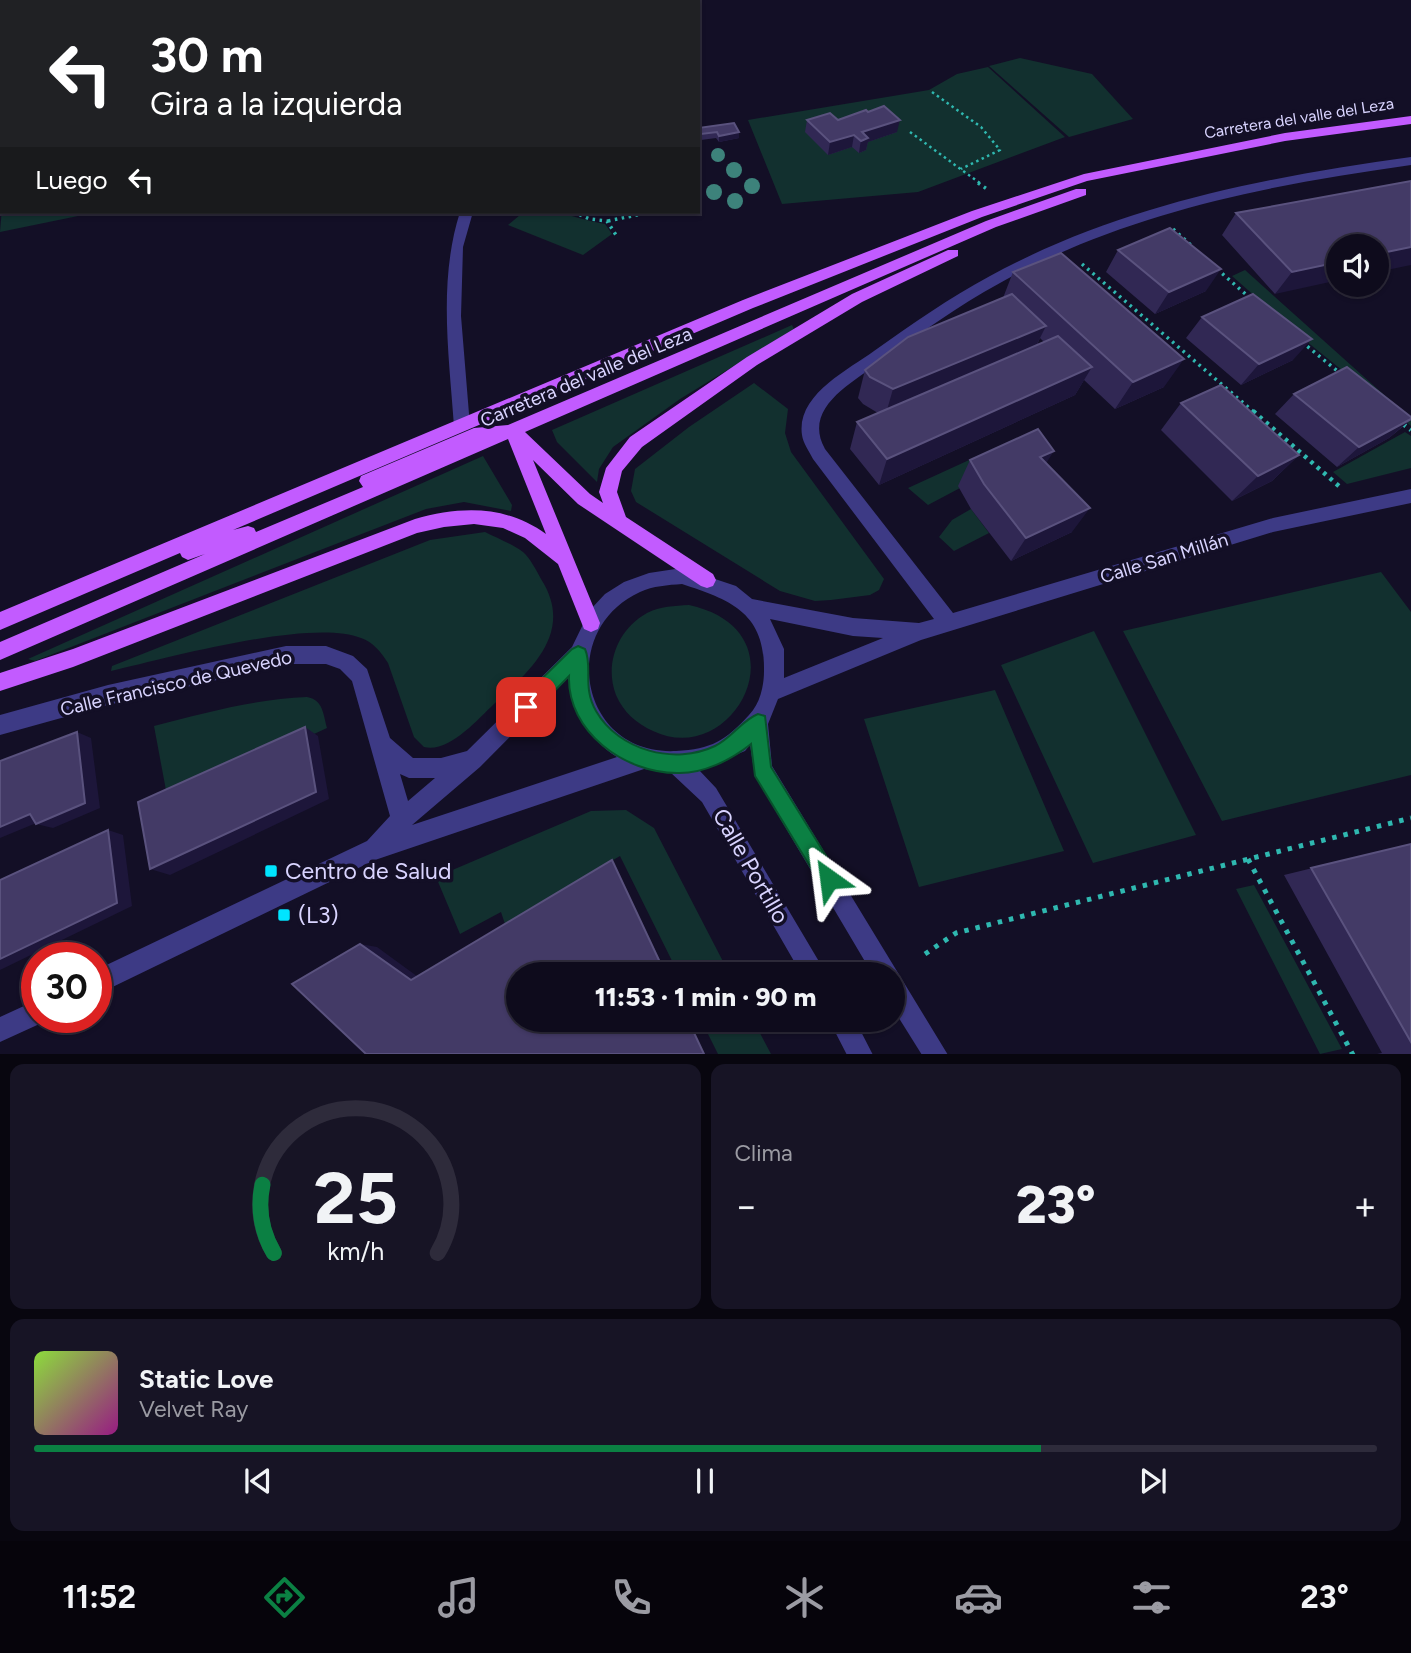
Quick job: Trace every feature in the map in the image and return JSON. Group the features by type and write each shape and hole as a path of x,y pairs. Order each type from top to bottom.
{"main road":[{"name":"Carretera del valle del Leza","path":"0,621 748,304 977,214 1084,178 1285,137 1411,120"},
{"name":"Carretera del valle del Leza","path":"0,651 990,224 1194,155"},
{"path":"618,520 608,492 614,468 636,442 752,361 857,298 1097,186"},
{"path":"514,431 524,414 709,333 748,304"},
{"path":"514,431 592,623"},
{"path":"108,575 233,539 480,432 514,431 584,499 707,580"},
{"path":"0,682 73,658 415,526 450,516 488,517 529,531 565,560"}],"street":[{"path":"948,622 819,454 810,435 812,413 826,396 919,322 994,278 1060,246 1140,216 1235,190 1322,172 1411,161"},
{"path":"462,426 455,288 456,247 465,214"},
{"name":"Calle San Millán","path":"773,692 948,622 1273,525 1411,496"},
{"path":"371,850 473,760 578,654 592,623 608,603 630,587 655,579 681,576 707,580 732,591 753,607 766,626 774,647 777,669 773,692 758,723 743,739 723,752 701,761 677,764 643,759 612,743 589,718 578,687 578,654"},
{"name":"Calle San Millán","path":"753,607 853,627 919,632"},
{"name":"Calle Francisco de Quevedo","path":"0,725 108,695 286,655 326,656 346,662 360,676 402,820"},
{"path":"758,723 762,769 879,962"},
{"path":"382,744 409,768 441,768 473,760"},
{"path":"112,975 371,850 643,759"},
{"name":"Calle Portillo","path":"677,764 709,795 807,962"},
{"path":"905,1005 935,1054"},
{"path":"0,1030 21,1020"},
{"path":"848,1032 861,1054"}],"path":[{"path":"932,92 999,144 1000,150 990,157 960,169"},
{"path":"910,132 986,189 999,185"},
{"path":"578,214 607,221 646,214"},
{"path":"607,221 616,235"},
{"path":"1170,226 1197,251"},
{"path":"1074,257 1346,492"},
{"path":"1215,267 1250,298"},
{"path":"1293,334 1345,377"},
{"path":"1401,422 1411,430"},
{"path":"925,954 957,933 1411,818"},
{"path":"1248,859 1352,1054"}],"green space":[{"path":"1020,58 1092,74 1133,119 1069,137 989,66"},
{"path":"988,67 1065,137 918,192 782,204 748,120 929,90 957,74"},
{"path":"2,214 78,214 78,216 0,232"},
{"path":"565,214 605,224 612,234 583,255 508,225 520,215"},
{"path":"1245,270 1411,419 1411,426 1301,337 1232,276"},
{"path":"792,325 794,329 680,399 613,447 599,469 597,482 557,442 552,430"},
{"path":"754,383 788,409 785,433 791,452 884,579 879,590 870,595 815,601 780,591 636,502 631,491 635,469 689,427"},
{"path":"1405,432 1411,436 1411,468 1347,484 1333,472"},
{"path":"1015,439 1028,452 928,505 908,488"},
{"path":"483,456 512,505 511,511 464,502 426,509 35,661 28,659"},
{"path":"971,509 989,533 954,551 939,537 952,520"},
{"path":"485,532 519,549 530,561 550,598 553,616 551,633 544,649 522,678 471,726 443,745 424,747 414,737 388,663 376,648 361,638 338,633 275,636 111,671 112,666 430,540"},
{"path":"1381,572 1411,612 1411,775 1222,821 1123,631"},
{"path":"689,605 725,619 745,641 751,667 746,692 731,715 709,731 683,738 653,731 631,717 616,695 612,671 616,648 628,628 637,620 657,609"},
{"path":"1094,631 1196,835 1093,863 1001,665"},
{"path":"995,690 1064,851 919,887 864,719"},
{"path":"307,697 319,704 327,728 168,801 154,726 249,704"},
{"path":"626,810 654,828 723,962 673,962 620,856 505,924 501,912 460,934 436,877 591,811"},
{"path":"1254,885 1342,1049 1320,1054 1236,889"},
{"path":"707,1032 759,1032 771,1054 718,1054"}],"building":[{"path":"884,106 900,120 862,132 868,138 861,141 854,135 830,142 807,120 830,113 838,120"},
{"path":"734,123 739,132 719,136 717,132 701,134 700,128"},
{"path":"1411,181 1411,247 1389,252 1389,234 1326,234 1326,265 1292,272 1236,213"},
{"path":"1170,228 1221,269 1169,292 1118,250"},
{"path":"1061,253 1184,359 1133,382 1013,272"},
{"path":"1012,294 1046,326 893,389 870,377 865,370 908,337"},
{"path":"1253,294 1312,339 1259,364 1202,317"},
{"path":"1058,336 1092,367 887,459 857,422"},
{"path":"1347,367 1411,419 1359,447 1294,394"},
{"path":"1221,385 1299,455 1258,476 1181,403"},
{"path":"1038,429 1054,451 1040,457 1090,508 1026,538 984,484 970,460"},
{"path":"305,727 316,792 150,869 138,802"},
{"path":"77,732 85,803 36,824 30,814 0,827 0,761"},
{"path":"108,830 117,903 36,942 21,942 21,949 0,959 0,880"},
{"path":"1411,844 1411,1042 1311,868"},
{"path":"612,860 660,962 506,962 506,1032 694,1032 704,1054 366,1054 292,984 360,944 411,980"}],"place":[{"name":"Centro de Salud","path":"271,871"},
{"name":"(L3)","path":"284,915"}],"route":[{"path":"526,707 578,654 578,687 589,718 612,743 643,759 677,764 701,761 723,752 743,739 758,723 762,769 829,879"}]}
